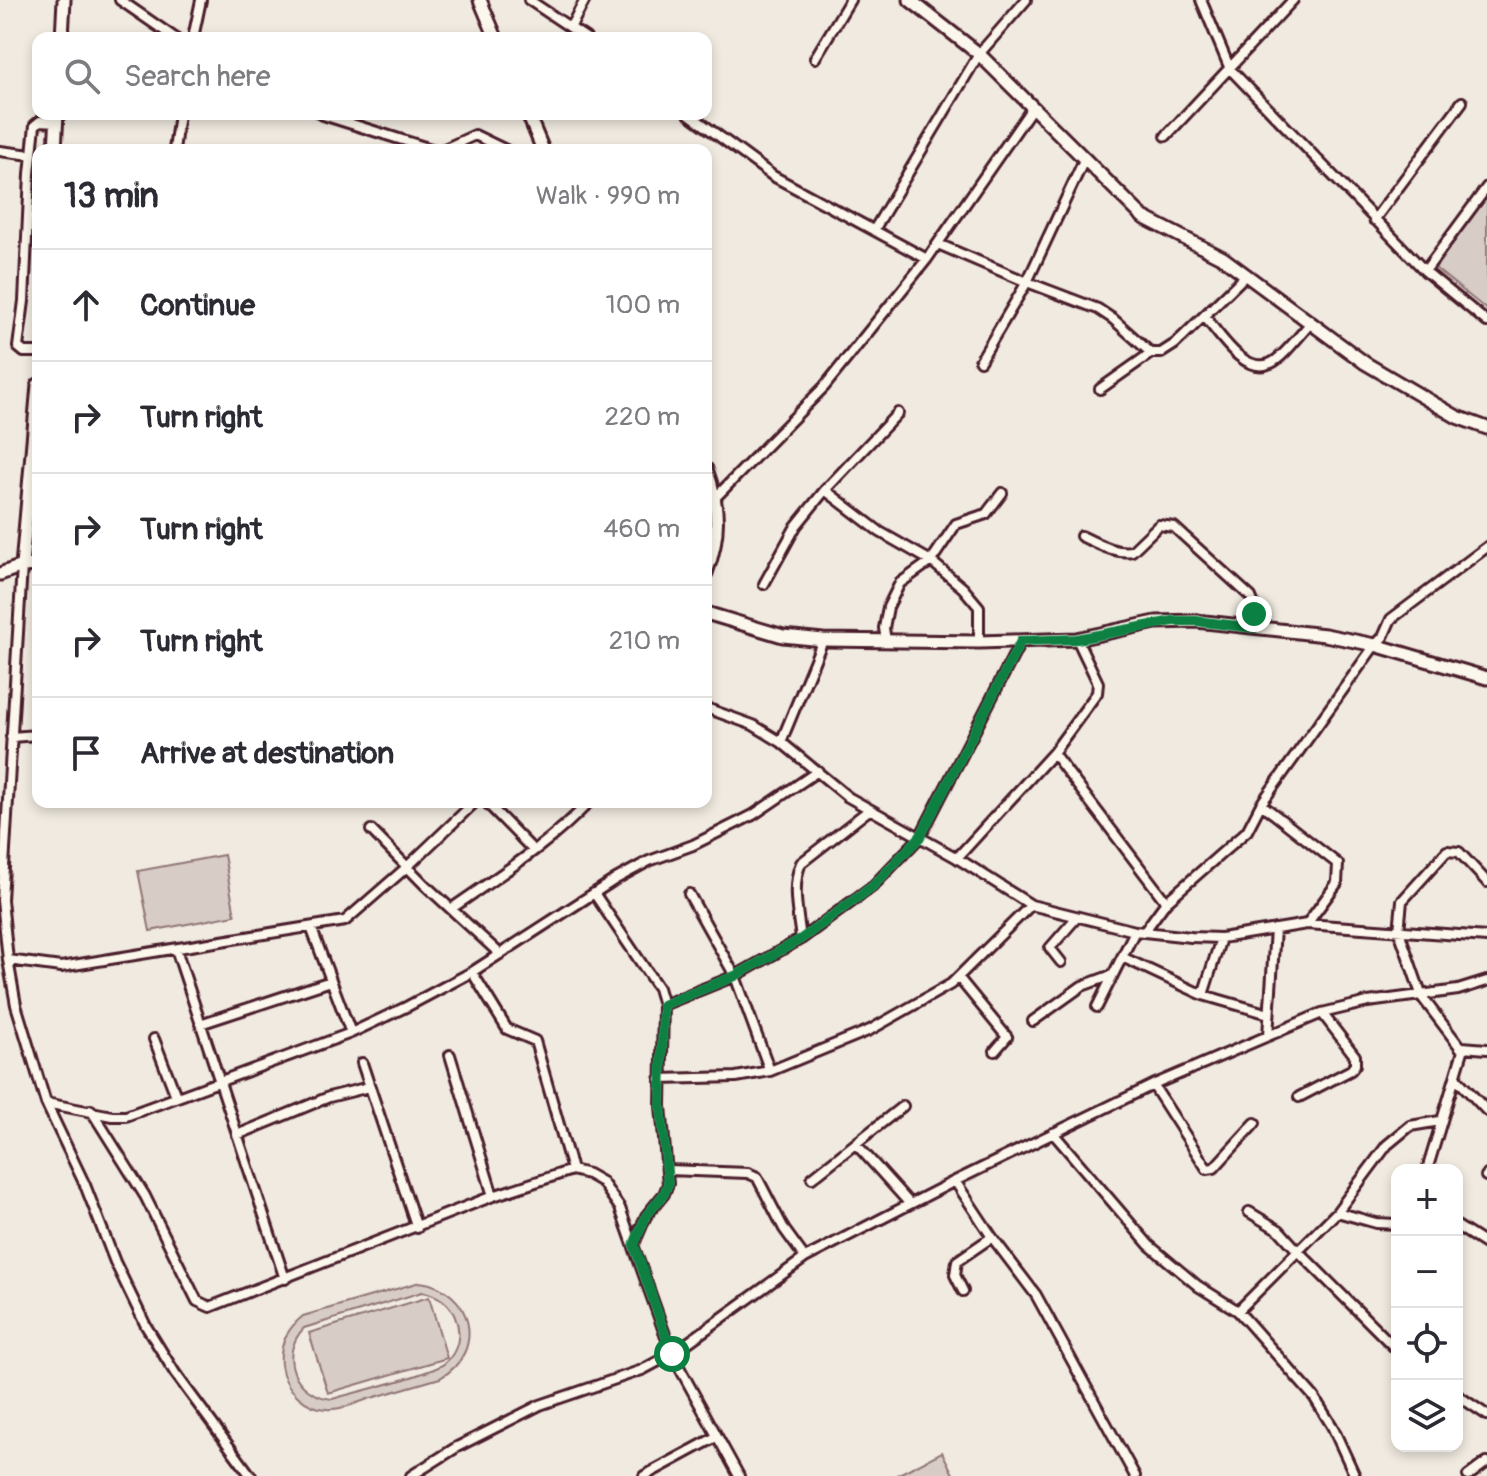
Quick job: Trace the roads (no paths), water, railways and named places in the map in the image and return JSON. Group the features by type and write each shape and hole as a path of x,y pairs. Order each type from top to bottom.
{"street":[{"path":"62,32 64,0"},
{"path":"120,0 166,32"},
{"path":"194,32 201,0"},
{"path":"480,0 493,32"},
{"path":"529,0 578,32"},
{"path":"571,26 585,0"},
{"path":"815,58 850,0"},
{"path":"910,0 979,54 1143,217 1217,255 1365,363 1457,417 1487,428"},
{"path":"874,230 979,54 1026,0"},
{"path":"1201,0 1230,69 1425,271 1487,322"},
{"path":"1166,136 1293,0"},
{"path":"1374,220 1462,102"},
{"path":"715,498 814,400 927,259 1032,108"},
{"path":"32,144 35,125 46,120"},
{"path":"55,144 57,120"},
{"path":"175,144 178,120"},
{"path":"336,120 401,144"},
{"path":"530,120 540,144"},
{"path":"697,120 773,176 927,259"},
{"path":"455,144 475,135 494,144"},
{"path":"32,148 24,301 18,347 24,352 32,352"},
{"path":"0,151 31,155"},
{"path":"980,361 1027,282 1084,160"},
{"path":"1425,271 1487,187"},
{"path":"938,244 1098,309 1151,353"},
{"path":"1100,389 1151,353 1161,353 1175,344 1246,275"},
{"path":"1204,316 1241,358 1257,365 1274,362 1311,323"},
{"path":"764,584 796,526 825,490 898,413"},
{"path":"32,453 22,566 2,900 16,1005 46,1103 146,1326 175,1373 251,1476"},
{"path":"712,488 718,528 712,557"},
{"path":"825,490 880,532 931,561 963,588 979,607 979,642"},
{"path":"886,641 884,628 892,595 900,583 931,561 956,524 986,514 1002,493"},
{"path":"1081,536 1118,552 1127,552 1132,551 1159,525 1174,527 1251,597 1254,621"},
{"path":"1097,1007 1139,931 1166,902 1247,831 1261,804 1383,637 1391,619 1487,547"},
{"path":"0,574 32,565"},
{"path":"712,615 783,636 886,641 1077,639 1173,621 1254,621 1375,645 1487,677"},
{"path":"957,858 1053,753 1099,688 1077,639"},
{"path":"781,742 823,640"},
{"path":"663,1005 735,976 801,939 873,886 920,837 1021,641"},
{"path":"712,710 753,725 781,742 848,797 957,858 1031,905 1139,931 1221,938 1307,924 1487,937"},
{"path":"0,751 11,742 32,737"},
{"path":"1053,753 1166,902"},
{"path":"46,1103 126,1116 351,1033 472,972 649,861 693,845 753,815 818,771"},
{"path":"1261,804 1338,864 1337,883 1307,924"},
{"path":"8,960 61,967 351,918 469,808"},
{"path":"492,808 533,850"},
{"path":"451,909 533,850 583,808"},
{"path":"801,939 796,890 801,863 869,810"},
{"path":"371,830 500,954"},
{"path":"1429,1164 1463,1057 1462,1047 1422,997 1399,931 1402,901 1443,853 1451,850 1459,852 1487,882"},
{"path":"594,893 658,988 663,1005 660,1079 668,1184 646,1216 634,1245"},
{"path":"689,894 735,976 770,1071"},
{"path":"660,1079 736,1077 770,1071 870,1030 951,984 1031,905"},
{"path":"1061,962 1050,948 1077,917"},
{"path":"311,927 351,1033"},
{"path":"1268,1036 1275,929"},
{"path":"1203,995 1221,938"},
{"path":"176,949 285,1279"},
{"path":"1122,957 1203,995 1269,1014"},
{"path":"472,972 507,1029 535,1041 572,1170"},
{"path":"1033,1021 1082,986 1112,975"},
{"path":"958,977 1007,1037 995,1051"},
{"path":"200,1024 331,981"},
{"path":"411,1476 457,1447 540,1405 642,1370 672,1354 805,1258 1153,1085 1322,1013 1368,1002 1422,997 1487,981"},
{"path":"1299,1097 1355,1065 1355,1056 1322,1013"},
{"path":"154,1039 176,1096"},
{"path":"1462,1047 1486,1047"},
{"path":"450,1055 493,1196"},
{"path":"362,1063 417,1228"},
{"path":"1456,1078 1487,1111"},
{"path":"1153,1085 1207,1169 1214,1168 1255,1123"},
{"path":"237,1135 329,1097 369,1087"},
{"path":"812,1178 903,1106"},
{"path":"91,1110 145,1196 201,1304 214,1307 493,1196 572,1170 588,1174 609,1190 620,1208 672,1354 739,1476"},
{"path":"1238,1311 1337,1212 1387,1145 1410,1126 1440,1121"},
{"path":"1053,1133 1149,1245 1186,1277 1238,1311 1314,1397 1332,1426 1355,1476"},
{"path":"856,1144 910,1204"},
{"path":"668,1170 748,1173 757,1177 784,1229 805,1258"},
{"path":"955,1181 1036,1295 1135,1476"},
{"path":"1249,1212 1279,1230 1391,1344"},
{"path":"1337,1212 1376,1223 1391,1224"},
{"path":"1463,1230 1487,1245"},
{"path":"963,1291 955,1275 957,1261 992,1237"},
{"path":"1463,1399 1487,1415"},
{"path":"644,1476 716,1437"},
{"path":"1468,1476 1487,1462"}]}
